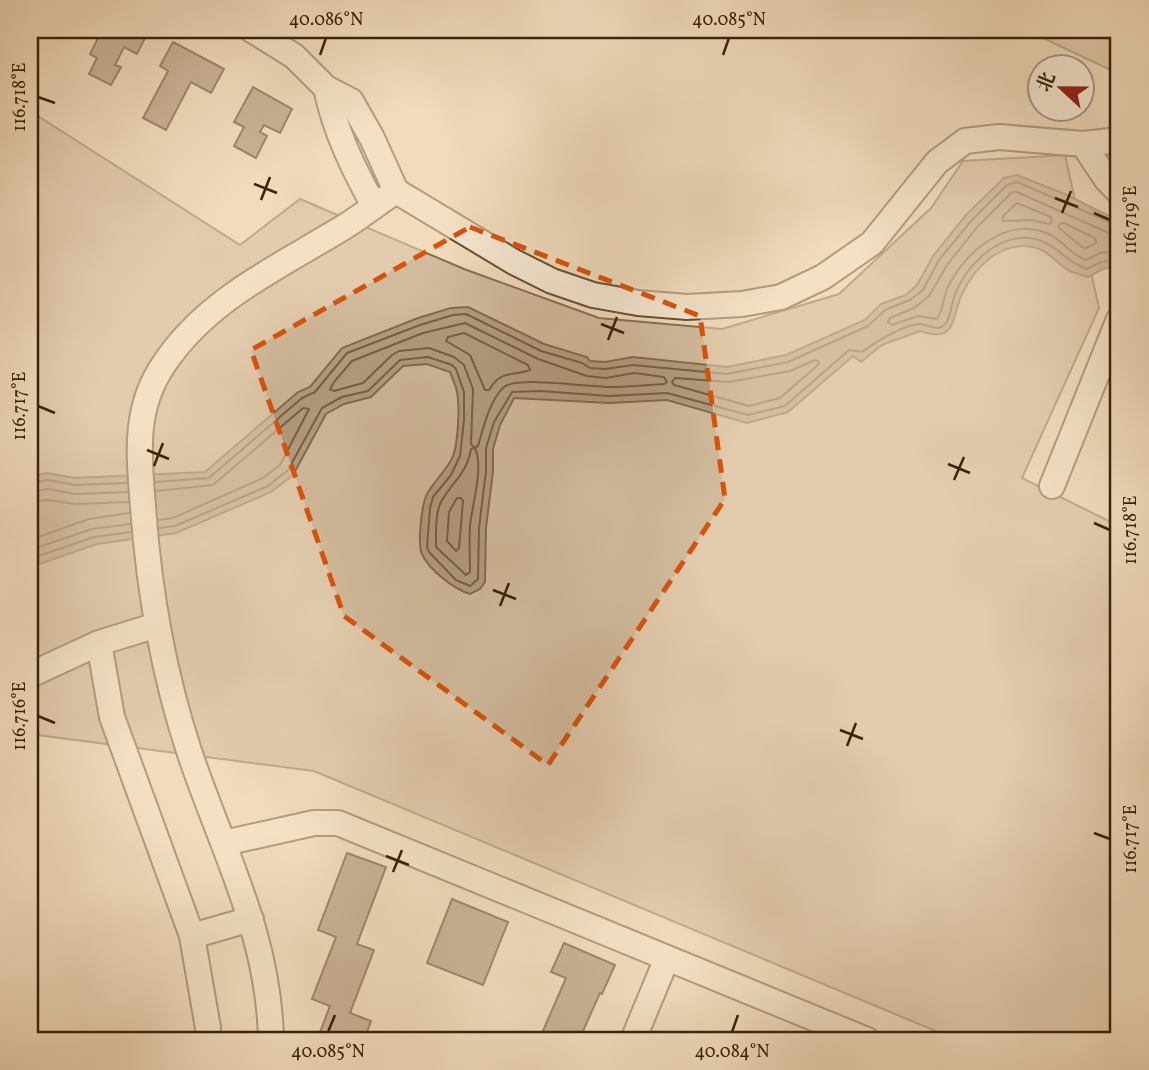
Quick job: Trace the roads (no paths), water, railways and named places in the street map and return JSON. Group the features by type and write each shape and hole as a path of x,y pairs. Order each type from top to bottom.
{"street":[{"path":"252,30 294,56 326,88 351,101 372,138 396,191 514,262 552,281 593,295 638,303 687,307 742,304 780,297 823,277 872,243 937,162 965,141 999,137 1083,144 1119,140"},
{"path":"326,88 333,120 355,172 374,206"},
{"path":"1083,144 1107,180 1119,192"},
{"path":"271,1040 263,960 251,919 190,751 157,625 139,461 141,418 150,387 164,363 218,305 396,191"},
{"path":"1052,486 1119,319"},
{"path":"30,674 99,643 157,625"},
{"path":"99,643 112,717 192,936 208,1028 207,1040"},
{"path":"224,844 314,823 338,823 867,1040"},
{"path":"192,936 251,919"},
{"path":"633,1040 667,958"}],"water":[{"path":"1017,175 1067,195 1119,221 1118,266 1103,269 1088,277 1068,270 1047,253 1033,247 1021,246 999,252 981,266 967,284 954,320 947,331 932,334 920,331 882,345 861,362 853,356 788,412 747,423 667,400 609,403 514,398 500,425 493,449 486,528 485,582 480,589 470,594 436,572 425,560 421,549 424,501 453,456 458,415 458,398 450,372 427,364 403,366 371,397 344,404 326,414 293,475 271,492 176,533 97,544 34,566 30,565 30,476 47,473 75,478 205,472 298,392 310,387 342,348 418,318 451,308 468,307 544,344 587,357 590,361 605,362 633,357 727,367 786,355 865,320 881,304 906,295 917,285 933,256 966,215 1004,178"}]}
